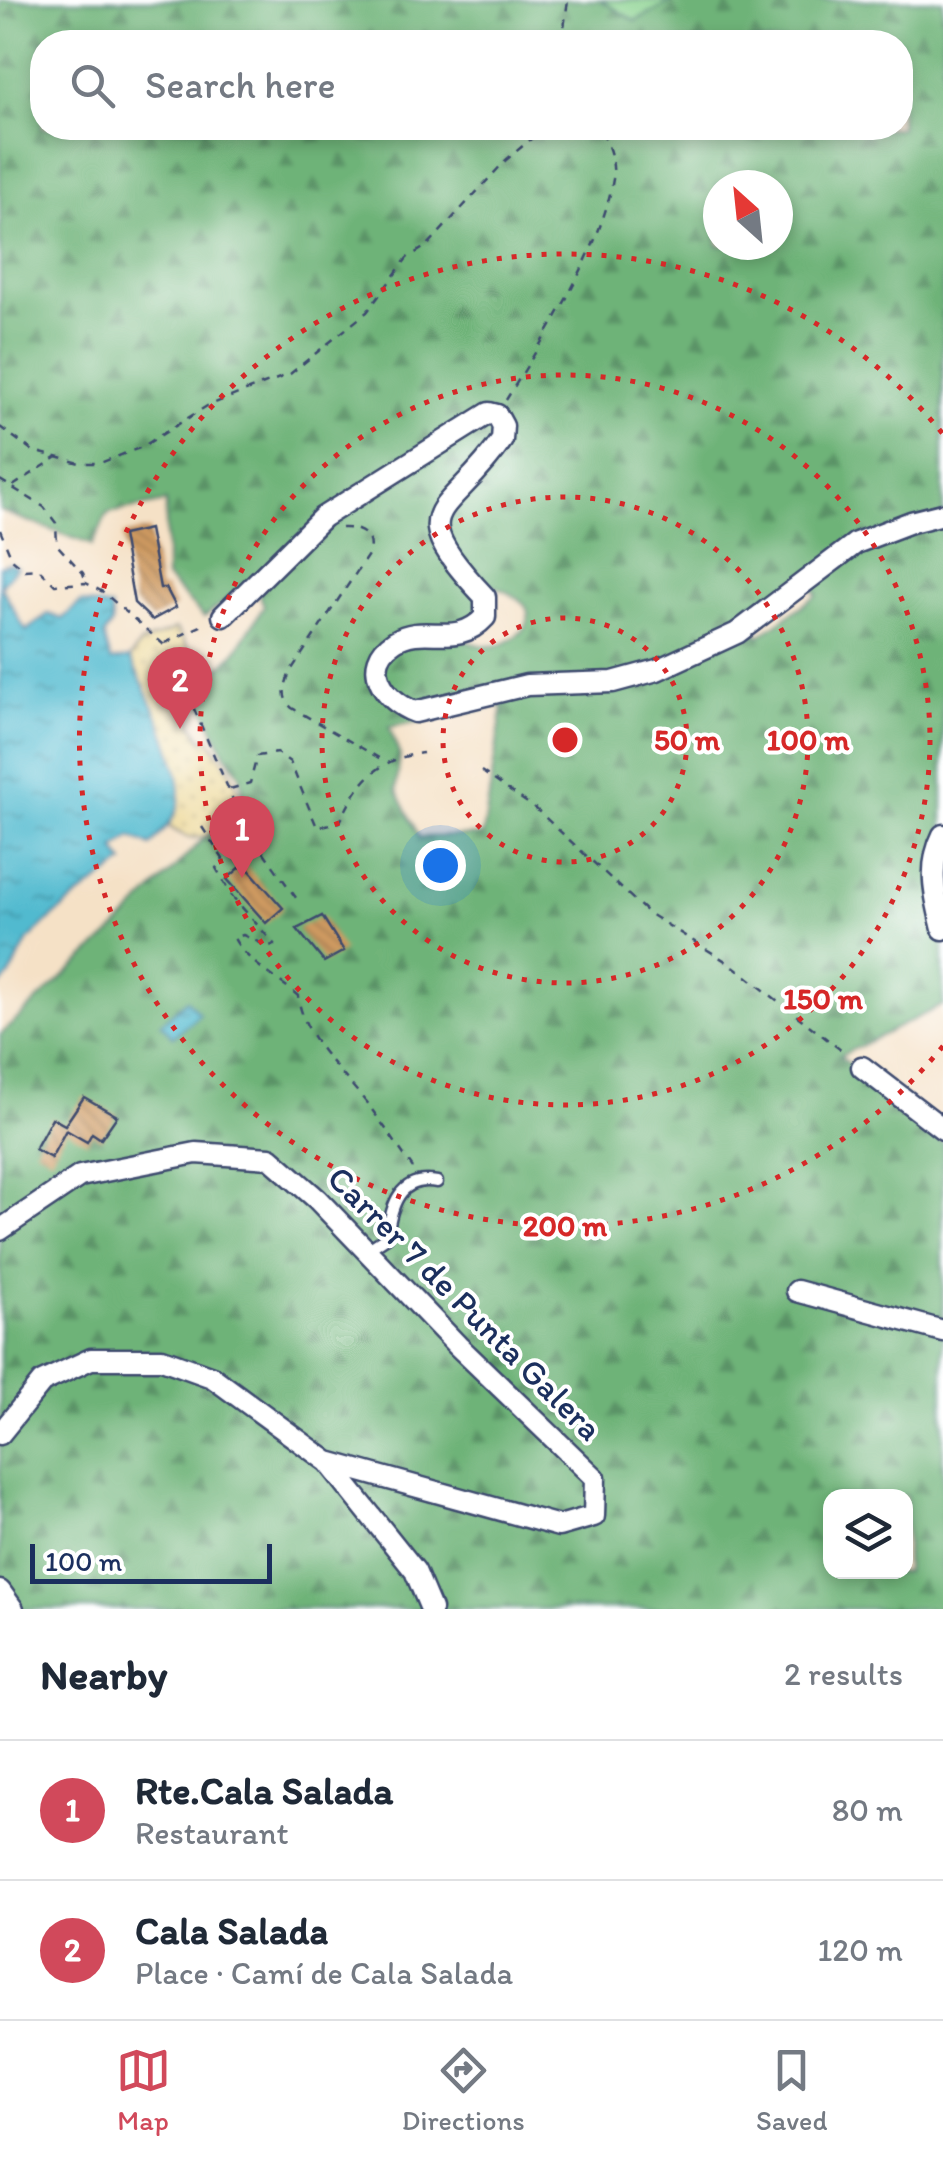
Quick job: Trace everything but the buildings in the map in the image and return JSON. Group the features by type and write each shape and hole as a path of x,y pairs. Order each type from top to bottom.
{"street":[{"path":"223,616 323,517 481,416 497,414 504,426 502,440 454,492 437,522 445,551 485,597 488,617 476,626 445,636 414,634 392,643 378,660 376,670 383,690 399,706 415,712 527,685 614,682 658,670 736,632 856,544 943,514"},
{"path":"943,835 934,854 932,872 943,929"},
{"path":"862,1066 943,1130"},
{"name":"Carrer 7 de Punta Galera","path":"0,1230 80,1176 196,1153 270,1158 595,1478 594,1516 559,1526 328,1462"},
{"path":"796,1292 943,1330"},
{"path":"0,1434 42,1382 91,1359 162,1359 212,1377 328,1462 415,1570 430,1609"},
{"path":"0,1591 13,1609"}],"lane":[{"path":"367,1251 387,1237 396,1202 405,1187 421,1179 437,1182"}],"path":[{"path":"564,30 568,0"},
{"path":"0,426 33,450 57,458 100,463 142,447 207,406 290,374 367,312 406,258 427,246 506,160 530,140"},
{"path":"497,414 551,327 593,242 614,176 607,140"},
{"path":"12,486 57,458"},
{"path":"0,480 44,508 56,522 58,545 83,573 86,584"},
{"path":"329,531 360,529 371,546 290,672 284,692 286,702 339,738 386,762"},
{"path":"0,530 12,559 26,570 39,569 55,585 86,584 103,592 163,644 187,680 188,695 243,823 299,902"},
{"path":"163,644 223,616"},
{"path":"228,789 250,783 257,756 276,753 290,762 317,827 340,822 365,779 386,762 424,752"},
{"path":"481,771 536,809 648,914 732,965 862,1066"},
{"path":"202,827 223,859 216,868 232,896 275,945 256,943 243,935 234,938 242,954 298,996 300,1008 330,1061 361,1096 421,1179"}],"green space":[{"path":"0,0 600,0 635,21 675,0 943,0 943,1005 840,1056 943,1143 943,1609 0,1609 0,1035 114,931 204,838 246,810 240,775 222,748 197,691 237,650 264,606 258,590 243,588 204,617 166,578 166,502 108,513 92,545 0,511","holes":["482,581 509,593 527,611 521,632 500,645 462,640 491,598","810,585 817,595 759,636 753,627","503,705 483,835 419,837 396,789 400,756 389,727"]},
{"path":"600,0 675,0 635,21"}],"sand":[{"path":"176,629 204,670 185,711 202,740 209,738 225,763 241,800 234,818 196,838 168,826 179,805 130,658 141,643"}],"water":[{"path":"10,563 17,567 1,586 26,631 48,614 62,619 81,602 111,608 112,624 104,635 111,661 130,658 172,753 180,792 176,812 151,846 131,837 115,849 124,863 40,928 0,986 0,566"},
{"path":"187,1000 199,1014 173,1037 161,1023"}],"place":[{"name":"Cala Salada","path":"180,729"},
{"name":"Rte.Cala Salada","path":"242,878"}]}
